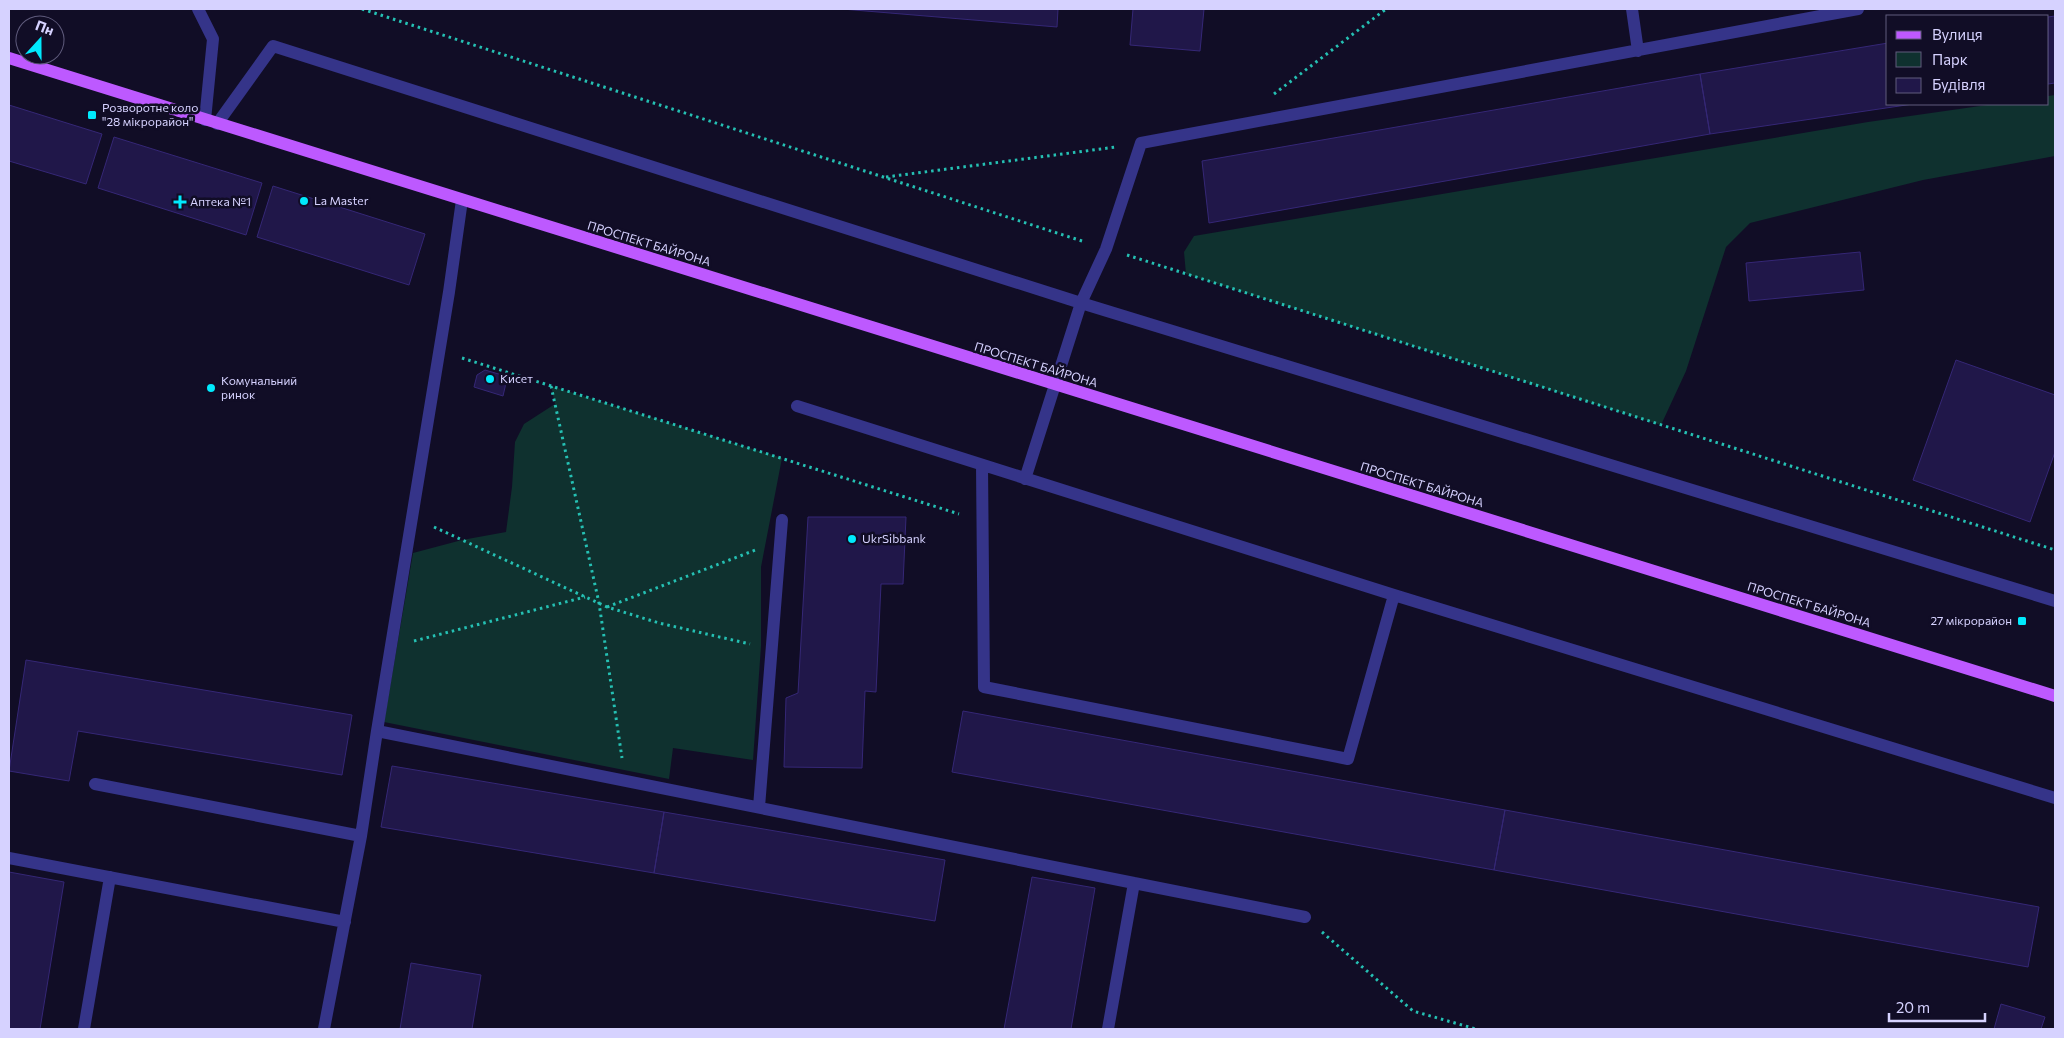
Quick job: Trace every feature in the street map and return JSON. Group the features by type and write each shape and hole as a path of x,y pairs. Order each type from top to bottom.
{"main road":[{"name":"ПРОСПЕКТ БАЙРОНА","path":"9,58 2055,696"}],"lane":[{"path":"198,9 213,38 211,122"},
{"path":"1632,9 1638,51"},
{"path":"1025,478 1081,303 1106,249 1141,143 1858,9"},
{"path":"211,122 273,46 1081,303 2055,601"},
{"path":"324,1029 361,836 440,351 462,200"},
{"path":"798,406 1394,595 2055,798"},
{"path":"982,465 984,687 1348,760 1394,595"},
{"path":"759,807 770,648 782,520"},
{"path":"377,731 1305,917"},
{"path":"96,784 361,836"},
{"path":"9,858 345,922"},
{"path":"84,1029 110,877"},
{"path":"1108,1029 1134,883"}],"path":[{"path":"362,9 1106,249 2055,550"},
{"path":"1271,97 1386,9"},
{"path":"885,177 1141,143"},
{"path":"440,351 982,521"},
{"path":"551,386 599,603 625,781"},
{"path":"412,517 607,607 659,623 770,648"},
{"path":"607,607 780,541"},
{"path":"391,647 585,597"},
{"path":"1305,917 1413,1010 1476,1029"}],"green space":[{"path":"2055,95 2055,156 1923,180 1750,223 1726,247 1686,371 1661,425 1186,274 1184,252 1194,236 1868,122 1987,105 2049,105 2049,96"},
{"path":"551,386 782,458 761,567 761,646 753,760 673,748 669,779 384,722 413,553 462,540 506,532 515,442 524,424 555,404"}],"building":[{"path":"842,9 1058,9 1057,27"},
{"path":"1133,9 1204,9 1200,51 1130,45"},
{"path":"2055,16 2055,83 2049,84 2049,17"},
{"path":"1886,43 1886,105 1906,105 1710,134 1700,74"},
{"path":"1700,74 1710,134 1209,223 1202,161"},
{"path":"9,105 102,134 86,184 9,161"},
{"path":"114,137 262,183 246,235 98,188"},
{"path":"273,186 425,234 409,285 257,237"},
{"path":"1860,252 1864,290 1749,301 1746,263"},
{"path":"1956,360 2055,395 2055,452 2030,522 1913,480"},
{"name":"Кисет","path":"485,370 502,375 506,383 503,396 474,387 477,375"},
{"path":"808,517 906,517 903,584 881,584 876,692 865,691 862,768 784,767 786,698 798,693"},
{"path":"26,660 352,715 342,775 78,731 69,781 9,771"},
{"path":"963,711 1505,810 1494,870 952,772"},
{"path":"392,766 664,812 654,873 381,827"},
{"path":"1505,810 2039,907 2028,967 1494,870"},
{"path":"664,812 945,860 935,921 654,873"},
{"path":"9,872 64,882 40,1029 9,1029"},
{"path":"1032,877 1095,888 1071,1029 1004,1029"},
{"path":"411,963 481,975 472,1029 400,1029"},
{"path":"2001,1004 2045,1017 2041,1029 1994,1029"}],"place":[{"name":"Розворотне коло \"28 мікрорайон\"","path":"92,115"},
{"name":"La Master","path":"304,201"},
{"name":"Аптека №1","path":"180,202"},
{"name":"Кисет","path":"490,379"},
{"name":"Комунальний ринок","path":"211,388"},
{"name":"UkrSibbank","path":"852,539"},
{"name":"27 мікрорайон","path":"2022,621"}]}
